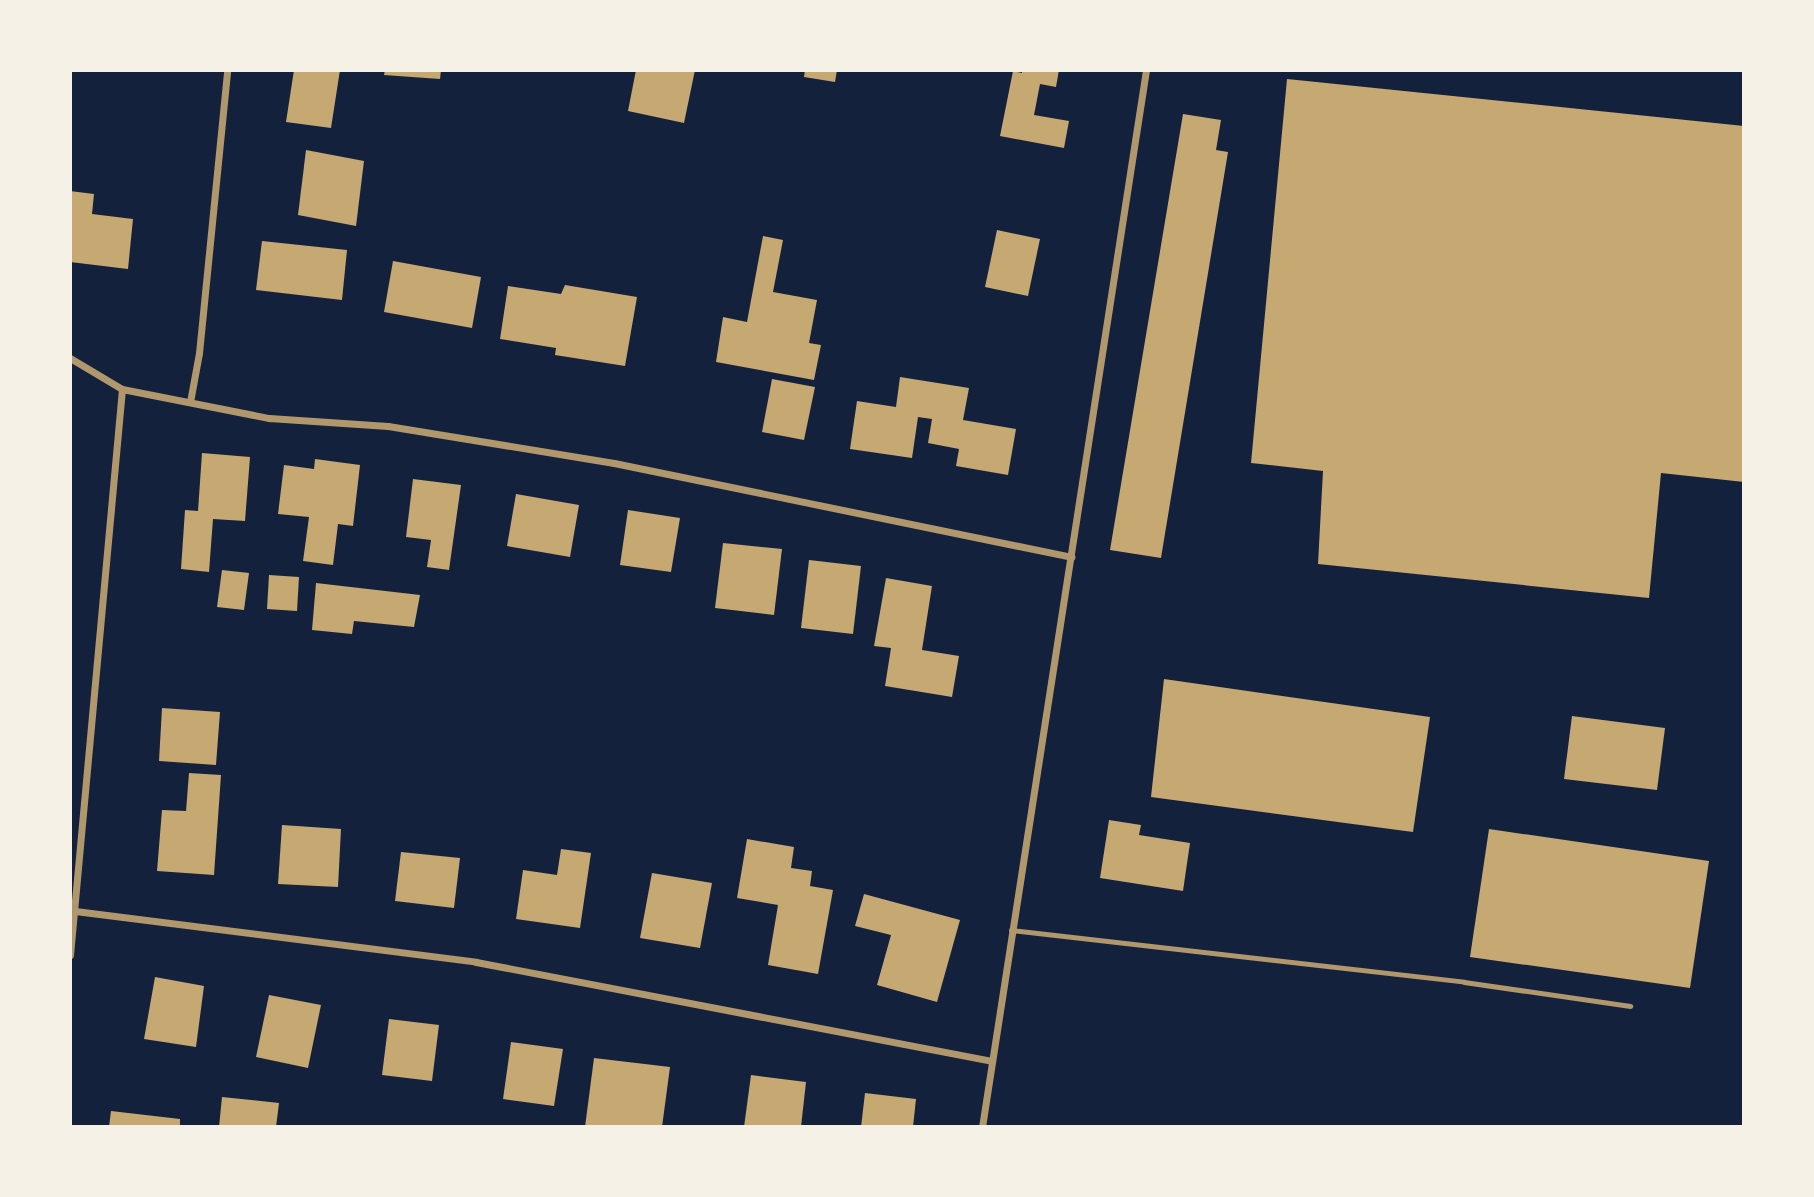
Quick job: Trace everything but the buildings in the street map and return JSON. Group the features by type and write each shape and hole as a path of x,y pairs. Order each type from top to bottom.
{"street":[{"path":"190,402 199,352 227,70"},
{"path":"982,1127 1146,70"},
{"path":"70,358 122,390 270,418 388,426 614,463 1071,557"},
{"path":"70,955 122,390"},
{"path":"75,911 476,962 992,1061"}],"lane":[{"path":"1011,930 1453,980 1630,1006"}]}
